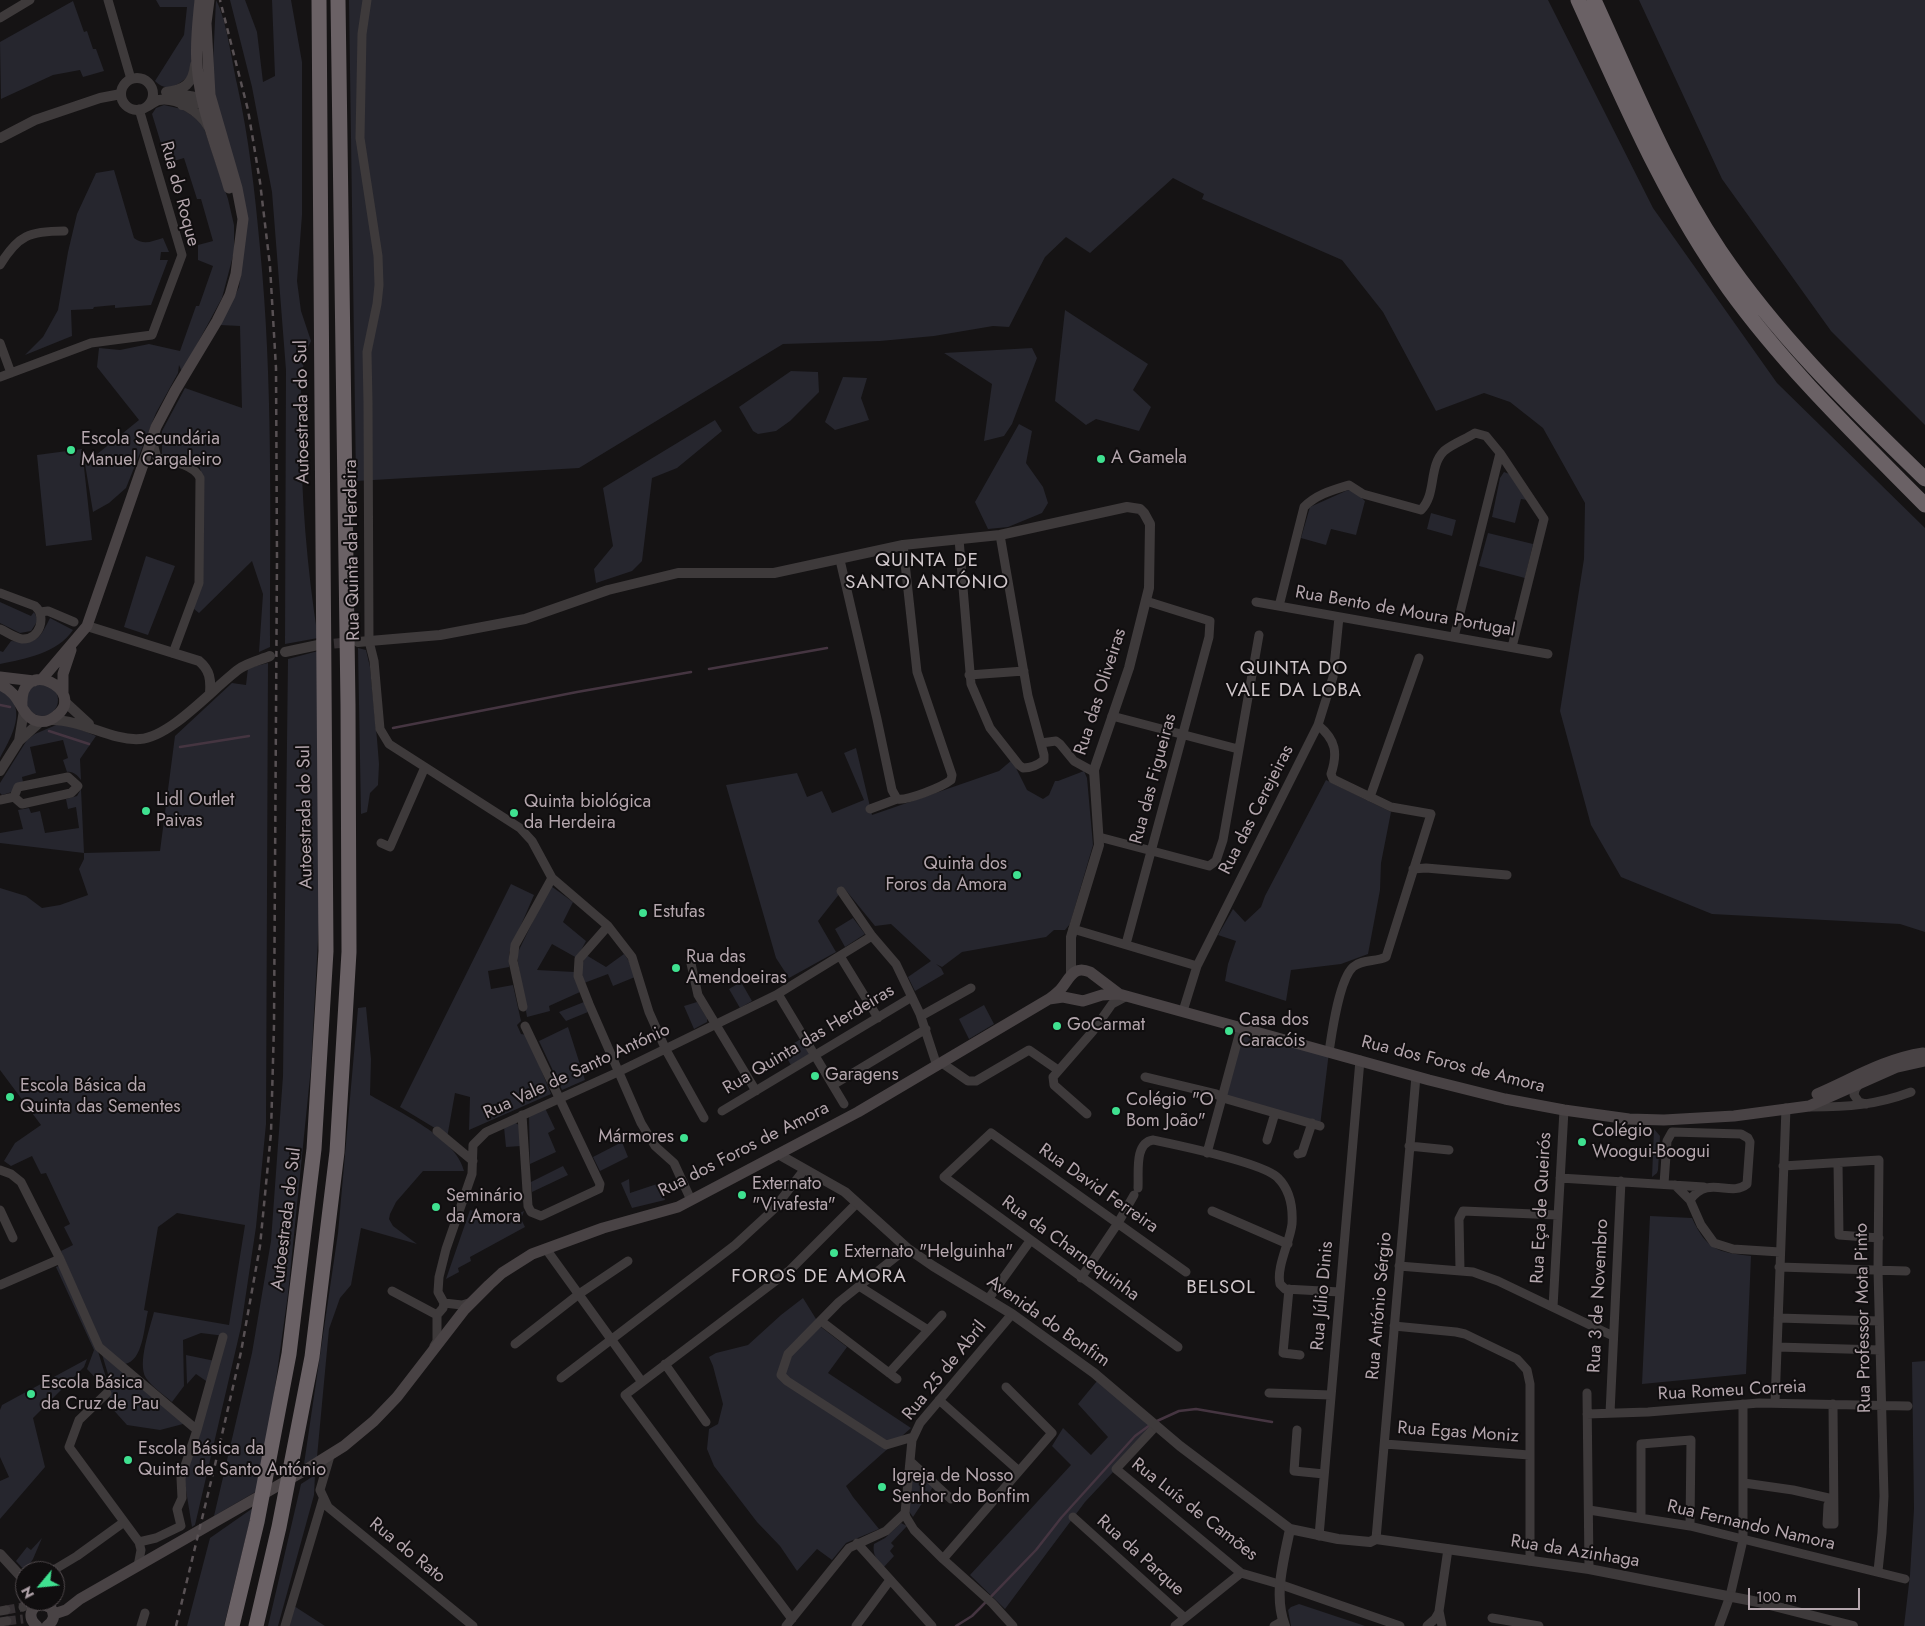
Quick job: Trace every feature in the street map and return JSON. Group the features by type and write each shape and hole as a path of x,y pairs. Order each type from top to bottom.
{"highway":[{"name":"Autoestrada do Sul","path":"232,1626 257,1522 289,1354 314,1149 326,952 318,0"},
{"path":"256,1626 279,1527 312,1357 337,1152 349,952 347,635 338,0"},
{"path":"1578,0 1656,169 1682,217 1716,270 1746,312 1786,361 1925,505"},
{"path":"1594,0 1672,168 1699,218 1732,268 1762,309 1803,357 1925,479"}],"main road":[{"path":"200,0 196,52 197,66 202,98 211,132 236,211 239,239 238,261"},
{"path":"23,708 22,698 24,691 46,673 88,626 156,427 225,305 233,285 243,219 240,201 210,95 206,23 209,0"},
{"path":"0,685 12,692 28,716 40,722 52,720 59,714 63,698 63,674 73,645"},
{"path":"0,677 38,680 56,684 63,698"},
{"path":"1074,1000 1068,994 1069,977 1080,969 1092,974 1123,995"},
{"path":"1090,999 1097,990 1098,985 1092,974"},
{"name":"Rua dos Foros de Amora","path":"138,1566 307,1470 330,1456 362,1431 383,1412 410,1381 472,1302 502,1273 532,1254 603,1228 678,1207 692,1200 858,1112 1049,999 1058,992 1069,977"},
{"path":"1049,999 1063,997 1082,1001 1102,995 1123,995"},
{"name":"Rua dos Foros de Amora","path":"1123,995 1504,1099 1564,1110 1629,1119 1664,1120 1734,1116 1786,1108"},
{"path":"1786,1108 1883,1063 1908,1055 1925,1053"},
{"path":"1786,1108 1809,1106 1897,1067 1925,1060"},
{"path":"54,1614 66,1610 80,1599 138,1566"},
{"path":"48,1626 52,1621 54,1614 52,1611"}],"street":[{"path":"0,18 19,3 30,0"},
{"path":"108,0 131,78"},
{"name":"Rua Quinta da Herdeira","path":"367,0 362,34 360,138 378,256 379,285 366,365 369,641 374,661 380,729 389,744 520,828 532,841 552,878 608,926 632,957 650,1012 666,1050 704,1118"},
{"path":"182,105 192,105 202,98 206,88 202,48 206,23"},
{"path":"166,92 178,91 191,82 196,52"},
{"path":"211,132 200,114 182,105 159,100 143,108 132,109 127,107 123,103 120,94 125,83 131,78 139,78 166,92 202,98 209,108 220,144 231,168"},
{"path":"143,108 152,97 152,87 149,83"},
{"path":"0,138 35,120 100,98 120,94"},
{"name":"Rua do Roque","path":"0,377 91,342 152,335 182,255 143,108"},
{"path":"0,265 9,249 25,236 40,231 64,231"},
{"path":"0,343 11,373"},
{"path":"1279,606 1304,507 1307,504 1326,492 1349,485 1363,494 1421,510 1428,503 1437,462 1444,451 1475,433 1486,436 1500,453 1544,519 1512,647"},
{"path":"152,440 157,458 194,470 200,478 199,583 173,653"},
{"path":"1454,637 1500,453"},
{"name":"Rua das Oliveiras","path":"1000,535 1127,507 1133,507 1144,513 1150,524 1149,588 1129,668 1094,772 1099,845 1073,929 1069,977"},
{"path":"358,642 440,635 525,619 608,590 678,574 774,573 903,545 959,539 1000,535 1032,715 1044,760 1028,768 1022,768 990,728 971,684 959,539"},
{"path":"870,809 896,799 905,799 944,784 951,780 952,776 917,672 903,545"},
{"path":"840,560 892,790 896,799"},
{"path":"0,593 35,606 40,612 41,623 34,635 24,639 16,637 0,628"},
{"name":"Rua das Figueiras","path":"1126,944 1209,637 1210,621 1146,601"},
{"name":"Rua Bento de Moura Portugal","path":"1256,602 1548,654"},
{"path":"40,612 48,611 74,622"},
{"name":"Rua das Cerejeiras","path":"1183,1011 1197,966 1318,725 1333,677 1339,618"},
{"path":"88,626 191,657 204,665 210,677 210,693"},
{"path":"1099,837 1209,866 1216,861 1223,840 1259,635"},
{"path":"285,652 318,645"},
{"path":"52,720 76,722 129,739 142,739 171,727 240,668 270,656"},
{"path":"1370,797 1419,658"},
{"path":"969,675 1024,671"},
{"path":"63,698 71,710 94,728"},
{"path":"19,741 23,708"},
{"path":"1112,716 1182,736 1238,749"},
{"path":"0,771 19,741 40,722"},
{"path":"1318,725 1328,735 1334,746 1336,760 1331,777 1336,781 1391,808 1431,814 1386,957 1378,961 1368,961 1354,967 1343,986 1335,1016 1329,1052"},
{"path":"1041,743 1056,741 1074,761 1094,772"},
{"path":"381,843 390,847 425,767"},
{"path":"68,777 78,786 71,793 22,804 14,797 18,788 68,777"},
{"path":"0,800 14,797"},
{"path":"1414,869 1426,868 1507,875"},
{"path":"523,1007 513,961 515,945 552,878"},
{"path":"841,891 872,936 896,964 921,1016 939,1064 968,1081 976,1081 1029,1050 1058,1070"},
{"path":"608,926 579,959 578,976 618,1072 642,1122 655,1146 674,1163 692,1200"},
{"path":"1073,929 1197,966"},
{"name":"Rua Vale de Santo António","path":"442,1308 438,1292 439,1277 446,1248 472,1174 473,1145 486,1132 666,1050 778,994 872,936"},
{"path":"1070,952 1092,974"},
{"path":"840,956 878,1018"},
{"path":"690,959 698,995 756,1091"},
{"path":"921,1016 972,988"},
{"path":"778,994 844,1104"},
{"path":"1102,995 1109,998 1112,1004"},
{"path":"1087,1114 1054,1084 1053,1077 1093,1031 1112,1004 1123,995"},
{"name":"Rua Quinta das Herdeiras","path":"722,1111 912,997"},
{"path":"522,1115 528,1206 531,1212 540,1216 599,1189 600,1184 525,1026"},
{"path":"1207,1153 1241,1028"},
{"path":"833,1086 926,1029"},
{"name":"Rua Júlio Dinis","path":"1319,1536 1360,1060"},
{"name":"Rua António Sérgio","path":"1376,1539 1416,1076"},
{"path":"1145,1077 1216,1094 1223,1098 1316,1125 1302,1153 1298,1154"},
{"path":"1859,1084 1854,1096 1859,1102 1866,1104"},
{"path":"1809,1106 1886,1102 1911,1092"},
{"path":"1775,1403 1786,1108"},
{"name":"Rua Eça de Queirós","path":"1553,1307 1564,1110"},
{"path":"1267,1140 1275,1113"},
{"path":"437,1131 473,1161"},
{"path":"1560,1178 1708,1187 1738,1188 1747,1184 1750,1142 1748,1138 1741,1134 1672,1132 1667,1141 1664,1184"},
{"name":"Rua da Charnequinha","path":"991,1133 944,1177 1178,1348"},
{"name":"Rua David Ferreira","path":"991,1133 1186,1272"},
{"path":"1081,1278 1118,1223 1136,1191 1140,1154 1143,1146 1149,1141 1158,1141 1258,1167 1276,1176 1287,1190 1292,1220 1279,1280 1282,1287 1340,1292"},
{"path":"1409,1146 1450,1150"},
{"name":"Avenida do Bonfim","path":"778,1154 845,1192 907,1248 933,1266 989,1298 1094,1373 1180,1446 1290,1529"},
{"name":"Rua Professor Mota Pinto","path":"1784,1166 1879,1160 1878,1270 1884,1496 1878,1571"},
{"path":"1838,1163 1839,1234 1878,1238"},
{"path":"0,1170 11,1174 22,1182 60,1259 99,1347 197,1430"},
{"path":"561,1378 735,1245 773,1210 804,1170"},
{"name":"Rua 3 de Novembro","path":"1610,1413 1621,1181"},
{"path":"1675,1185 1690,1200 1701,1226 1714,1243 1733,1249 1780,1252"},
{"path":"1690,1200 1699,1190 1708,1187"},
{"path":"857,1203 790,1270 625,1395 789,1623 849,1548 886,1531 906,1515 914,1530 992,1603 1013,1626"},
{"path":"0,1210 13,1238"},
{"path":"1212,1211 1288,1244"},
{"path":"1460,1270 1459,1219 1463,1211 1558,1215"},
{"path":"989,1298 1030,1241"},
{"path":"907,1248 839,1302 788,1354 781,1375 787,1381 886,1445 913,1438"},
{"path":"546,1249 642,1382"},
{"path":"0,1285 60,1259"},
{"path":"515,1344 579,1294 628,1261"},
{"path":"1399,1266 1460,1270 1483,1275 1613,1336"},
{"path":"1779,1267 1906,1271"},
{"path":"859,1286 928,1330"},
{"path":"1289,1289 1283,1353 1300,1355"},
{"path":"392,1291 442,1308 448,1312 453,1324"},
{"path":"442,1308 472,1302"},
{"path":"430,1354 437,1341 442,1308"},
{"path":"889,1373 942,1314"},
{"name":"Rua 25 de Abril","path":"906,1515 913,1438 920,1423 1012,1314"},
{"path":"1778,1318 1879,1321"},
{"path":"821,1321 897,1379"},
{"path":"1394,1326 1465,1334 1511,1355 1523,1364 1530,1376 1530,1561"},
{"path":"139,1542 156,1538 181,1526 177,1509 182,1498 181,1478 197,1430 223,1337"},
{"path":"1777,1347 1880,1350"},
{"path":"665,1364 706,1422"},
{"path":"943,1559 1052,1433 1006,1387"},
{"path":"107,1393 79,1420 69,1447 139,1542 141,1550 138,1566"},
{"path":"1269,1393 1331,1395"},
{"path":"1587,1393 1589,1568"},
{"path":"939,1400 1019,1471"},
{"name":"Rua Romeu Correia","path":"1587,1414 1640,1413 1775,1403 1908,1406"},
{"path":"1719,1626 1730,1596 1743,1540 1743,1404"},
{"path":"1744,1483 1793,1490 1833,1500 1833,1404"},
{"name":"Rua Luís de Camões","path":"1156,1426 1116,1469 1241,1573 1279,1584"},
{"path":"1297,1430 1294,1471 1324,1474"},
{"path":"1641,1518 1642,1444 1691,1440 1690,1526"},
{"name":"Rua Egas Moniz","path":"1385,1444 1529,1455"},
{"path":"285,1626 323,1499 320,1490 330,1456"},
{"path":"910,1461 951,1499"},
{"name":"Rua do Rato","path":"323,1499 328,1507 473,1626"},
{"name":"Rua Fernando Namora","path":"1589,1510 1690,1526 1905,1579"},
{"name":"Rua da Parque","path":"1073,1517 1185,1618"},
{"path":"65,1563 124,1522"},
{"path":"1280,1624 1279,1584 1290,1529"},
{"name":"Rua da Azinhaga","path":"1290,1529 1319,1536 1370,1542 1376,1539 1589,1568 1730,1596 1854,1626"},
{"path":"857,1543 932,1626"},
{"path":"1442,1626 1440,1611 1448,1549"},
{"path":"0,1554 15,1570"},
{"path":"1175,1626 1241,1573"},
{"path":"856,1626 890,1580"},
{"path":"1279,1584 1400,1626"},
{"path":"1427,1626 1440,1611"},
{"path":"141,1626 144,1613"},
{"path":"1492,1618 1539,1626"}],"shaded area":[{"path":"156,0 195,0 191,74 178,84 169,87 164,87 155,81 184,35 187,7 160,7"},
{"path":"216,0 226,28 245,125 256,207 264,298 270,448 270,647 259,652 263,594 252,561 199,613 194,609 202,477 199,464 162,454 162,431 185,388 242,408 240,326 220,325 239,287 245,223 212,84"},
{"path":"230,0 245,0 257,32 263,82 275,76 272,0 291,0 302,62 302,215 297,281 301,311 311,341 304,360 302,382 301,451 305,532 318,638 285,644 286,370 272,192 252,87"},
{"path":"349,0 1548,0 1653,208 1777,383 1925,528 1925,932 1900,924 1712,914 1621,877 1591,825 1560,711 1584,559 1585,503 1543,428 1510,402 1484,393 1436,411 1383,312 1342,260 1202,199 1204,194 1173,178 1090,253 1066,237 1045,257 1009,327 993,326 934,336 880,341 783,344 579,468 356,481"},
{"path":"1639,0 1925,0 1925,425 1831,331 1722,179"},
{"path":"73,1 84,32 87,31 93,49 96,49 104,71 83,77 80,70 53,75 1,99 0,42"},
{"path":"164,105 182,109 202,122 228,199 234,225 234,252 222,298 182,372 179,365 178,373 156,413 126,488 109,503 93,512 85,464 139,420 97,367 99,348 120,350 149,344 180,351 213,266 198,260 198,245 213,241 201,199 197,199 184,158 167,163 152,114 156,108"},
{"path":"114,170 134,238 145,242 163,238 169,252 161,252 160,260 168,260 151,305 115,308 115,305 71,310 72,336 25,355 43,337 58,310 77,214 96,173"},
{"path":"1065,310 1148,364 1133,390 1151,407 1139,431 1096,419 1086,425 1055,401"},
{"path":"1032,348 1037,358 1012,424 1004,436 984,441 992,384 944,353"},
{"path":"791,371 818,372 819,392 790,421 776,431 758,434 753,431 739,407"},
{"path":"843,377 867,378 861,398 869,420 835,430 825,422"},
{"path":"715,420 722,431 677,468 652,478 642,561 632,571 596,583 594,569 613,546 603,488"},
{"path":"1019,424 1032,431 1026,463 1043,487 1048,503 1042,513 1008,527 988,529 975,502"},
{"path":"82,449 92,540 46,546 37,455"},
{"path":"1504,472 1512,475 1528,500 1521,499 1515,523 1492,517 1500,478"},
{"path":"1348,490 1355,492 1365,501 1356,535 1331,529 1326,545 1301,538 1310,507"},
{"path":"1431,513 1456,520 1452,536 1427,529"},
{"path":"1488,533 1533,544 1525,578 1479,566"},
{"path":"146,556 175,566 148,635 124,627"},
{"path":"0,602 31,616 34,612 38,620 31,631 20,633 0,623"},
{"path":"50,618 73,630 67,638 50,650 40,654 0,664 0,651 3,652 11,641 27,642 36,639 40,636"},
{"path":"358,648 366,650 370,667 379,764 378,785 370,793 367,812 361,814"},
{"path":"318,651 320,904 311,1067 288,1294 272,1409 257,1491 214,1516 252,1353 271,1241 283,1076 288,659"},
{"path":"268,663 266,1124 256,1227 241,1327 195,1525 192,1527 184,1478 225,1336 201,1333 183,1340 184,1386 172,1402 146,1378 143,1364 145,1346 154,1312 229,1325 245,1225 177,1213 158,1227 144,1310 148,1311 142,1342 136,1357 131,1362 125,1364 101,1346 61,1251 73,1245 64,1227 70,1224 46,1173 41,1174 32,1156 11,1166 4,1161 15,1143 41,1125 0,1070 0,888 26,896 42,908 60,905 88,895 79,869 84,859 84,853 160,851 175,736 232,683 246,685 248,668"},
{"path":"42,684 48,685 53,689 57,694 57,706 53,711 48,715 42,716 36,715 31,711 27,706 26,700 27,694 31,689 36,685"},
{"path":"0,690 14,704 16,722 0,758"},
{"path":"67,724 96,736 80,759 81,780 75,774 67,772 63,760 68,758 63,740 30,747 36,773 22,777 23,782 12,792 2,795 0,793 0,783 27,740 35,734 56,725"},
{"path":"856,748 872,815 999,771 1012,760 1027,790 1043,799 1049,795 1055,781 1084,771 1087,778 1093,845 1070,924 1065,930 1054,930 1046,937 962,952 942,967 936,964 944,974 915,991 908,977 931,961 891,924 875,926 844,888 818,921 836,952 789,978 776,958 726,785 797,773 807,797 822,791 832,813 864,800 844,753"},
{"path":"1326,780 1391,812 1381,863 1380,890 1368,954 1341,964 1291,970 1286,1001 1225,981 1228,964 1236,941 1218,935 1233,909 1245,922 1261,907"},
{"path":"81,789 84,853 0,843 0,833 23,829 18,810 29,808 31,813 40,811 45,833 79,828 76,807 68,809 66,799 77,796"},
{"path":"511,884 534,895 509,953 509,967 488,971 491,989 513,985 521,1021 517,1025 521,1034 527,1035 551,1094 469,1130 470,1097 455,1093 447,1138 438,1130 400,1107"},
{"path":"551,886 573,902 563,922 586,941 577,958 552,944 537,970 574,972 580,992 549,1006 550,1011 527,1017 518,963 518,952"},
{"path":"853,918 865,934 845,947 835,929"},
{"path":"624,954 635,977 613,986 608,974 584,983 582,969 586,955 606,967"},
{"path":"741,982 752,1001 740,1008 729,989"},
{"path":"584,1002 588,1012 566,1021 559,1012"},
{"path":"697,1002 707,1018 707,1022 694,1029 684,1006"},
{"path":"984,1005 994,1024 969,1039 959,1019"},
{"path":"366,1007 371,1059 370,1095 410,1117 438,1137 450,1147 459,1159 464,1171 423,1171 396,1202 389,1219 393,1226 417,1244 361,1228 351,1285 340,1298 329,1329 317,1457 304,1464 338,1233 358,1008"},
{"path":"568,1027 585,1080 562,1090 539,1041"},
{"path":"1241,1028 1329,1052 1320,1126 1223,1098"},
{"path":"801,1039 810,1054 791,1065 782,1050"},
{"path":"545,1108 555,1129 548,1133 556,1152 530,1164 529,1116"},
{"path":"514,1122 519,1125 521,1146 506,1147 504,1127"},
{"path":"1654,1129 1660,1136 1658,1170 1652,1177"},
{"path":"622,1142 628,1157 600,1171 593,1157"},
{"path":"563,1166 568,1175 532,1192 531,1182"},
{"path":"629,1179 630,1193 660,1183 665,1200 632,1208 621,1183"},
{"path":"470,1210 478,1212 481,1223 524,1211 521,1219 525,1227 470,1257 471,1261 458,1268 459,1272 446,1279"},
{"path":"1650,1216 1692,1218 1697,1229 1714,1248 1730,1253 1751,1256 1746,1374 1642,1384"},
{"path":"61,1265 97,1348 108,1384 107,1390 87,1369 94,1350 56,1267"},
{"path":"803,1298 821,1327 847,1347 828,1373 911,1428 846,1486 879,1529 846,1543 832,1560 817,1549 797,1571 780,1546 757,1522 714,1466 707,1449 709,1429 718,1424 723,1404 709,1357 716,1353 748,1345"},
{"path":"101,1351 182,1419 183,1424 160,1430 127,1425 109,1405 111,1384"},
{"path":"186,1355 215,1361 209,1383 196,1374 187,1384"},
{"path":"87,1359 84,1367 33,1418 45,1467 0,1519 0,1481 9,1477 0,1457 0,1410 2,1405"},
{"path":"1925,1361 1925,1626 1904,1626 1910,1575 1914,1509 1912,1362"},
{"path":"1097,1381 1156,1426 1085,1502 1005,1609 970,1575 1071,1465 1052,1446 1063,1428 1091,1455 1108,1437 1078,1404"},
{"path":"910,1461 935,1484 913,1517 908,1510"},
{"path":"315,1475 314,1495 278,1626 268,1626 301,1484"},
{"path":"253,1508 224,1626 187,1626 210,1538"},
{"path":"901,1523 907,1526 891,1543 894,1546 890,1551 894,1556 883,1568 874,1554 874,1544 885,1538"},
{"path":"42,1538 32,1561 16,1561 27,1547 31,1550"},
{"path":"1299,1604 1365,1626 1291,1626 1288,1610"},
{"path":"294,1606 325,1626 288,1626"}],"waterway":[{"path":"709,669 827,648"},
{"path":"393,728 691,672"},
{"path":"0,705 10,707"},
{"path":"49,731 89,744"},
{"path":"180,747 249,736"},
{"path":"1157,1421 1179,1411 1196,1409 1272,1422"},
{"path":"956,1626 972,1616 981,1607 1036,1550 1061,1518 1135,1436 1150,1425"}],"tunnel":[{"path":"319,645 352,642"},
{"path":"6,1610 15,1608"},
{"path":"7,1621 23,1619"}],"railway":[{"path":"176,1626 241,1352 260,1246 271,1133 274,1025 277,558 276,368 270,266 260,182 248,110 220,0"}],"place":[{"name":"Escola Secundária Manuel Cargaleiro","path":"71,450"},
{"name":"A Gamela","path":"1101,459"},
{"name":"Lidl Outlet Paivas","path":"146,811"},
{"name":"Quinta biológica da Herdeira","path":"514,813"},
{"name":"Quinta dos Foros da Amora","path":"1017,875"},
{"name":"Estufas","path":"643,913"},
{"name":"Rua das Amendoeiras","path":"676,968"},
{"name":"GoCarmat","path":"1057,1026"},
{"name":"Casa dos Caracóis","path":"1229,1031"},
{"name":"Garagens","path":"815,1076"},
{"name":"Escola Básica da Quinta das Sementes","path":"10,1097"},
{"name":"Colégio \"O Bom João\"","path":"1116,1111"},
{"name":"Mármores","path":"684,1138"},
{"name":"Colégio Woogui-Boogui","path":"1582,1142"},
{"name":"Externato \"Vivafesta\"","path":"742,1195"},
{"name":"Seminário da Amora","path":"436,1207"},
{"name":"Externato \"Helguinha\"","path":"834,1253"},
{"name":"Escola Básica da Cruz de Pau","path":"31,1394"},
{"name":"Escola Básica da Quinta de Santo António","path":"128,1460"},
{"name":"Igreja de Nosso Senhor do Bonfim","path":"882,1487"}],"district":[{"name":"QUINTA DE SANTO ANTÓNIO","path":"927,572"},
{"name":"QUINTA DO VALE DA LOBA","path":"1294,680"},
{"name":"FOROS DE AMORA","path":"819,1277"},
{"name":"BELSOL","path":"1221,1288"}]}
